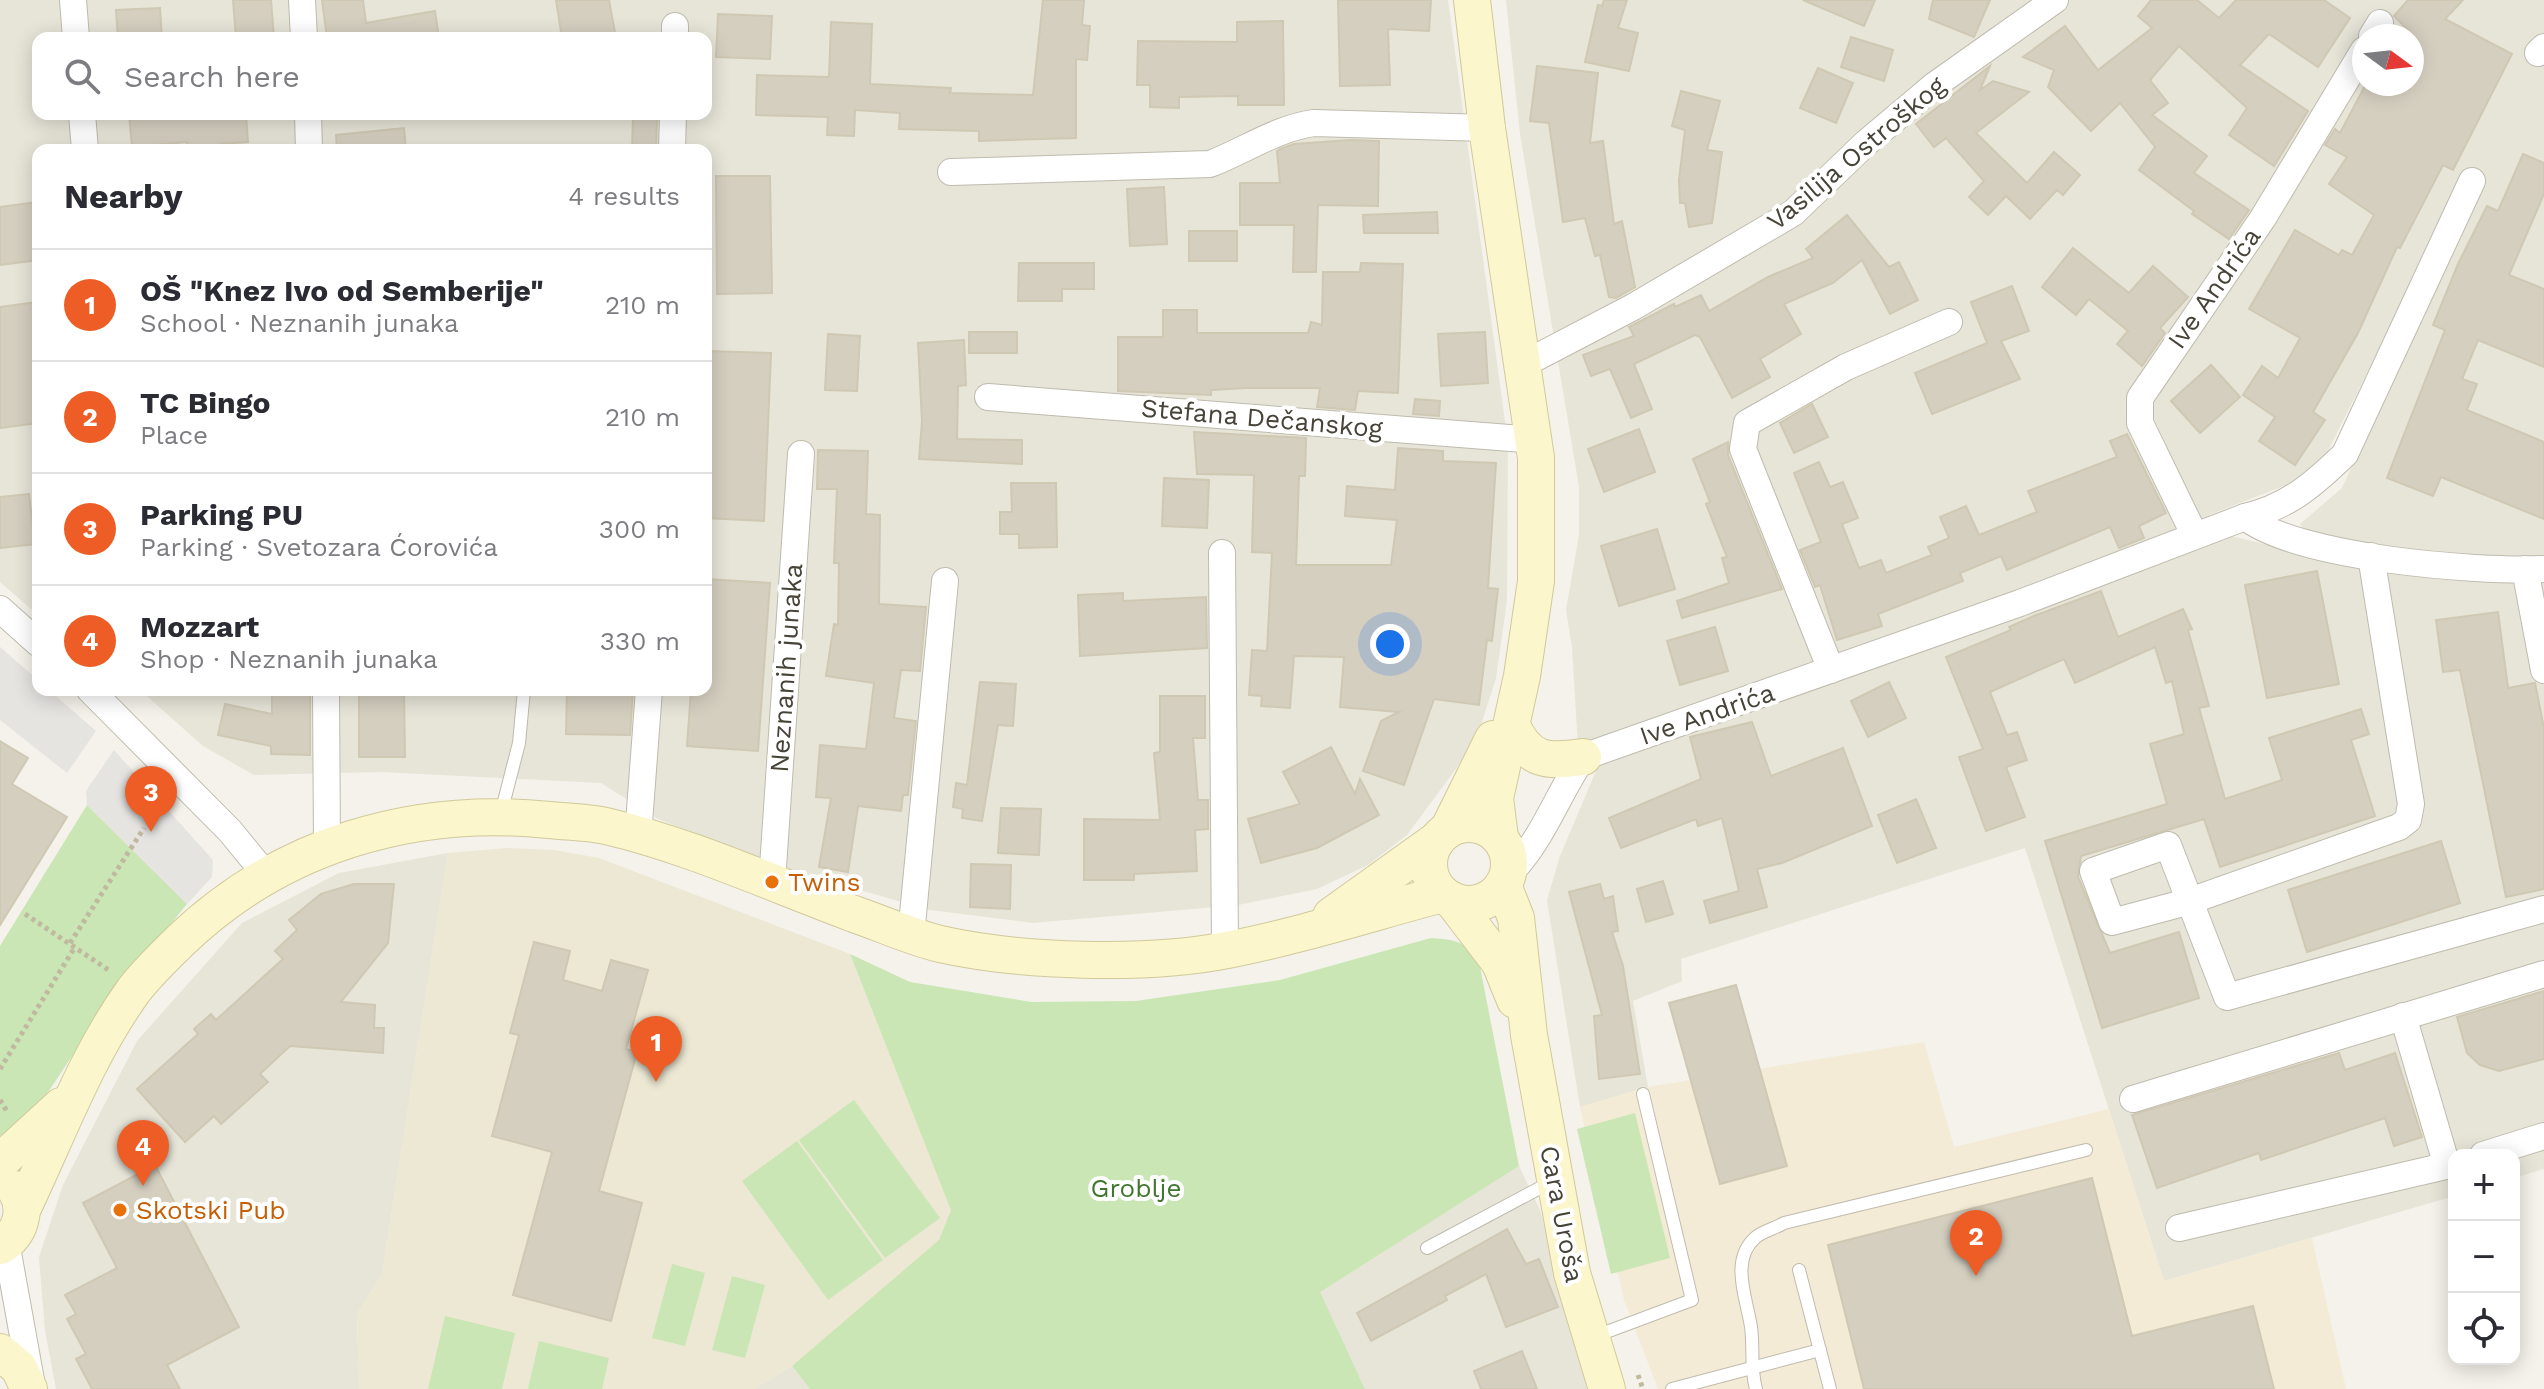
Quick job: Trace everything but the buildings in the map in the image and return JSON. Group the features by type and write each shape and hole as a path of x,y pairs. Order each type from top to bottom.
{"main road":[{"path":"1472,0 1487,128 1535,440 1536,581 1522,676 1495,798 1516,918 1529,1035"},
{"path":"1522,676 1443,835 1432,850 1430,872 1500,963 1529,1035"},
{"path":"1512,726 1521,745 1545,759 1583,757"},
{"path":"3,1244 20,1222 22,1210 101,1043 135,988 202,920 266,875 327,845 404,823 501,816 602,825 772,882 911,935 941,944 1019,956 1167,957 1225,951 1447,897 1480,902 1504,862"},
{"path":"1313,929 1443,835 1470,824 1481,826 1504,862"},
{"name":"Cara Uroša","path":"1529,1035 1572,1273 1607,1389"},
{"path":"0,1162 80,1089"},
{"path":"0,1175 12,1184 22,1210"}],"street":[{"path":"73,0 76,32"},
{"path":"302,0 304,32"},
{"name":"Vasilija Ostroškog","path":"1524,364 1633,307 1793,213 1866,143 1935,85 2055,0"},
{"name":"Ive Andrića","path":"2194,534 2140,423 2140,398 2263,218 2352,70"},
{"path":"82,120 84,144"},
{"path":"308,120 309,144"},
{"path":"672,144 673,120"},
{"path":"951,172 1210,164 1247,149 1286,127 1314,123 1487,128"},
{"name":"Ive Andrića","path":"1583,757 2020,603 2194,534 2290,501 2314,484 2345,454 2472,181"},
{"path":"1831,670 1743,449 1747,423 1846,367 1949,322"},
{"name":"Stefana Dečanskog","path":"988,397 1535,440"},
{"name":"Neznanih junaka","path":"772,882 801,454"},
{"path":"2245,517 2264,531 2371,556 2472,569 2534,569 2544,670"},
{"path":"1222,553 1225,951"},
{"path":"2371,556 2411,804 2408,820 2399,827 2187,902 2227,997 2544,909"},
{"path":"911,935 945,581"},
{"path":"0,609 32,638"},
{"path":"96,696 230,831 266,875"},
{"path":"117,716 122,696"},
{"path":"326,696 327,845"},
{"path":"638,836 649,696"},
{"path":"1504,862 1537,840 1558,797 1583,757"},
{"path":"2133,1099 2544,974"},
{"path":"2403,1016 2448,1156"},
{"path":"2502,1149 2544,1136"},
{"path":"2179,1228 2448,1166"},
{"path":"3,1244 22,1373"},
{"path":"0,1306 22,1373"}],"lane":[{"path":"501,816 519,743 523,696"},
{"path":"1591,1337 1692,1300 1643,1094"},
{"path":"1756,1389 1750,1366 1751,1330 1741,1282 1743,1257 1755,1237 1784,1223 2086,1150"},
{"path":"1427,1248 1554,1181"},
{"path":"1799,1270 1830,1389"},
{"path":"1672,1389 1820,1350"}],"path":[{"path":"0,1069 144,828"},
{"path":"25,914 135,988"}],"shaded area":[{"path":"0,0 1448,0 1508,444 1507,600 1496,678 1480,728 1458,766 1407,835 1368,865 1317,889 1238,905 1033,923 930,910 793,871 658,819 601,783 382,772 254,775 203,746 147,696 712,696 712,144 32,144 32,610 0,582"},
{"path":"1506,0 2544,0 2544,1169 2520,1176 2520,1149 2448,1149 2448,1198 2164,1281 2025,848 1681,959 1682,981 1633,1001 1648,1087 1580,1107 1547,900 1560,856 1596,771 1591,745 1578,747 1572,647 1566,610 1579,535 1579,487 1520,134","holes":["2391,325 2414,332 2342,488 2300,524 2327,559 2214,532 2209,515 2299,480 2324,459"]},
{"path":"0,647 32,675 32,696 56,696 96,731 67,773 0,720"},
{"path":"114,750 213,860 212,877 187,904 87,805 86,791"},
{"path":"507,848 554,850 599,858 850,954 952,1210 939,1240 921,1257 792,1366 754,1389 359,1389 357,1314 382,1274 448,853"},
{"path":"448,853 382,1274 357,1314 359,1389 56,1389 45,1331 39,1257 63,1185 137,1041 242,923 339,873"},
{"path":"1924,1042 1954,1147 2109,1109 2164,1281 2312,1238 2346,1389 1658,1389 1624,1300 1580,1107 1648,1087"},
{"path":"1519,1166 1540,1210 1591,1389 1365,1389 1319,1292"},
{"path":"792,1366 810,1389 754,1389"}],"green space":[{"path":"87,805 187,904 113,995 32,1116 0,1136 0,946"},
{"name":"Groblje","path":"1431,938 1462,944 1480,967 1519,1166 1320,1292 1365,1389 810,1389 792,1366 939,1240 951,1210 850,954 910,982 1031,1002 1136,1001 1280,980"},
{"path":"854,1100 940,1218 885,1258 799,1140"},
{"path":"1635,1113 1670,1258 1611,1274 1577,1129"},
{"path":"797,1141 883,1260 828,1300 742,1181"},
{"path":"672,1264 705,1273 685,1346 652,1338"},
{"path":"732,1276 765,1285 745,1358 712,1350"},
{"path":"445,1316 515,1333 502,1389 428,1389"},
{"path":"539,1341 609,1358 602,1389 528,1389"}],"place":[{"name":"Parking PU","path":"151,832"},
{"name":"Twins","path":"772,882"},
{"name":"OŠ \"Knez Ivo od Semberije\"","path":"656,1082"},
{"name":"Mozzart","path":"143,1186"},
{"name":"Skotski Pub","path":"120,1210"},
{"name":"TC Bingo","path":"1976,1276"}]}
